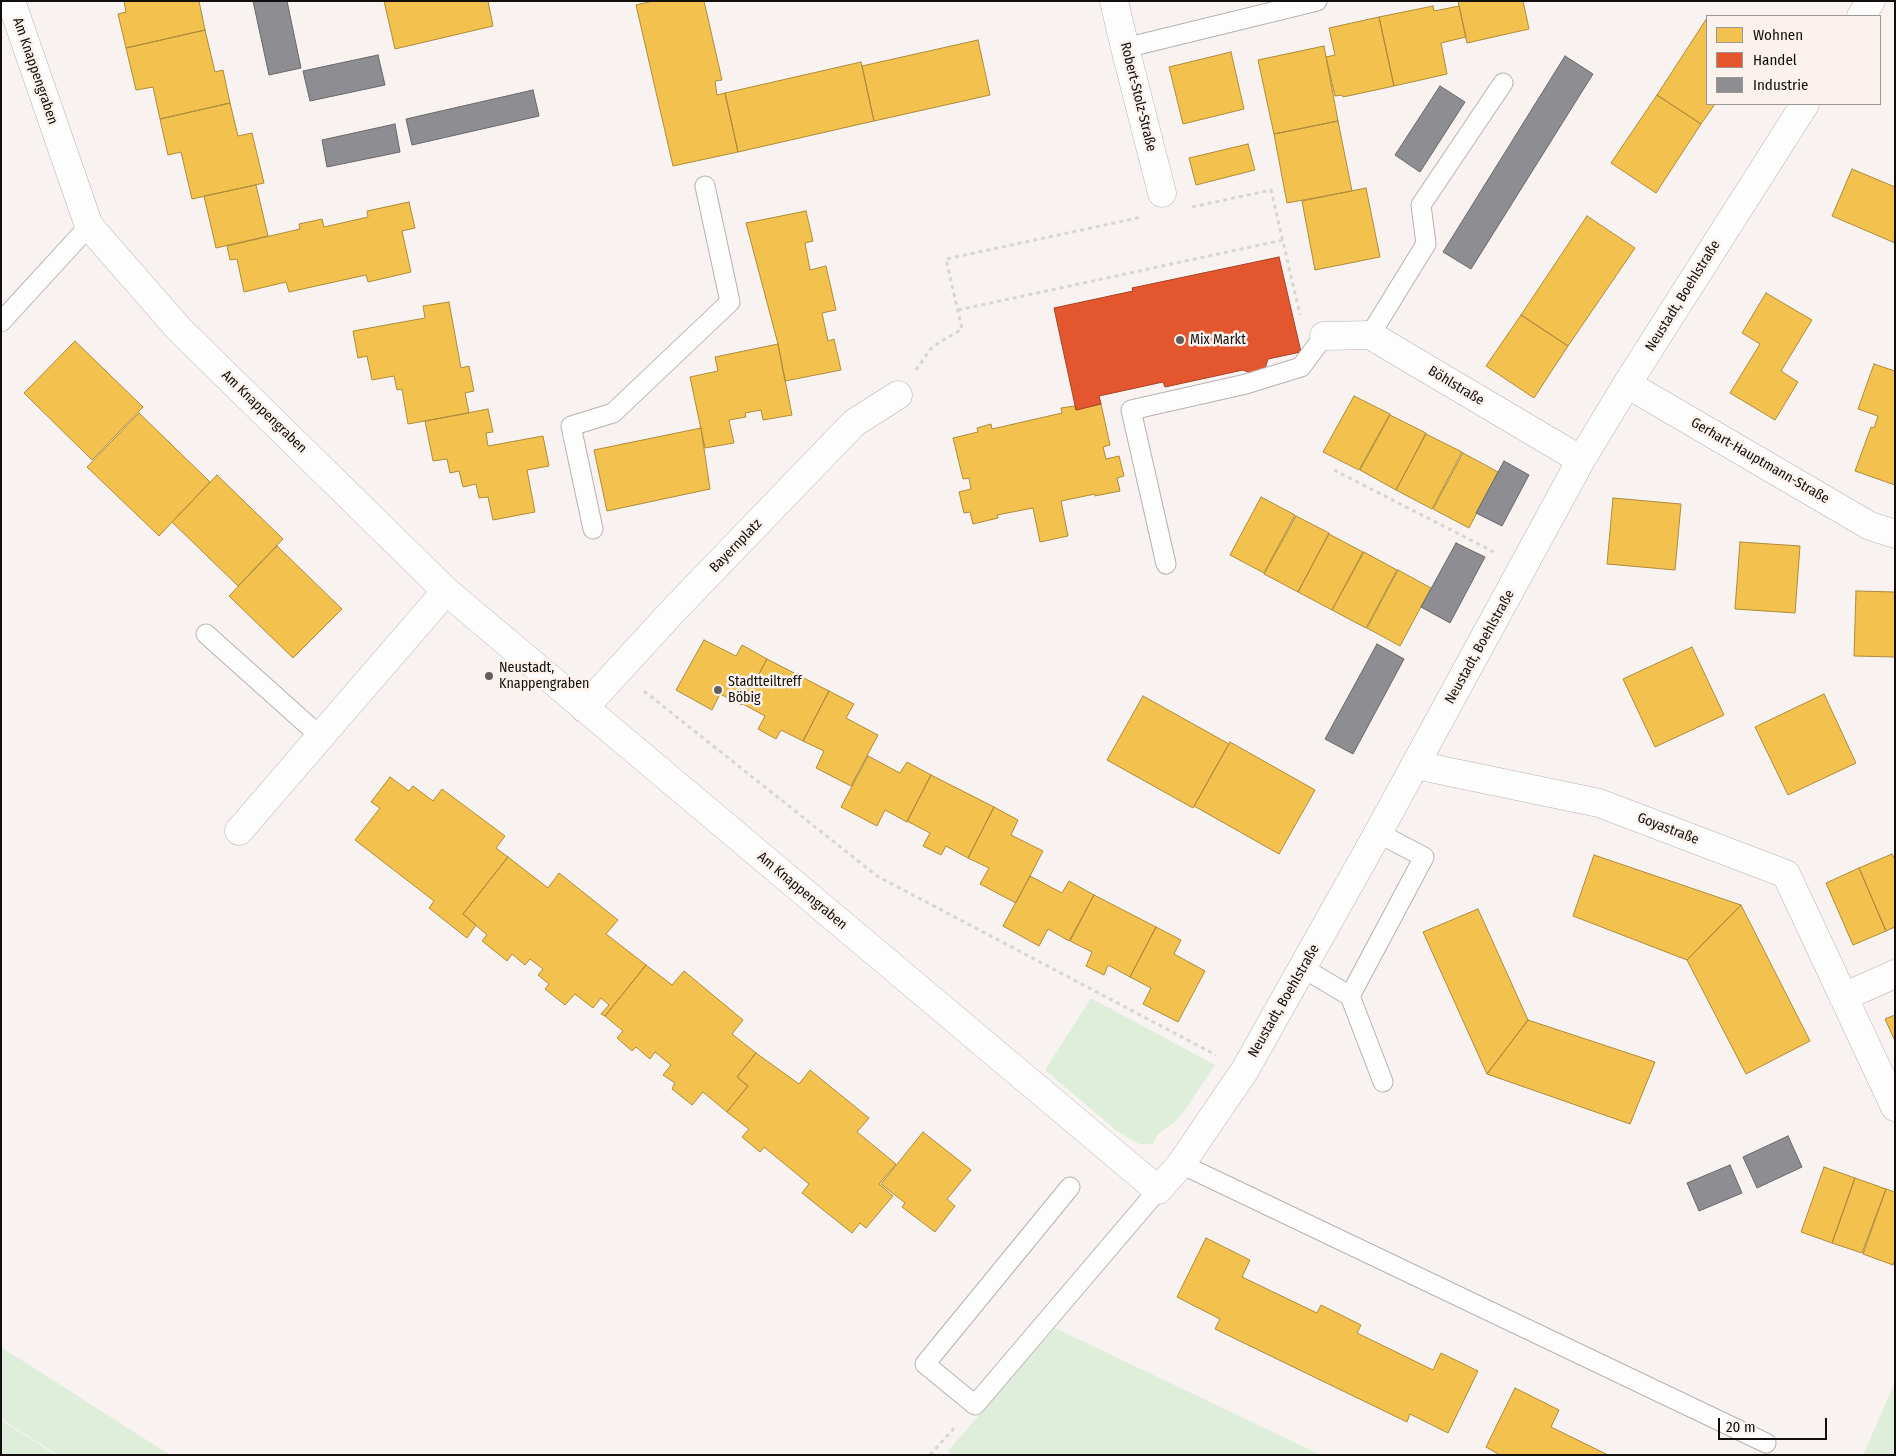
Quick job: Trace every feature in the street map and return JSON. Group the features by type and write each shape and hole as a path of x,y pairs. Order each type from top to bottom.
{"street":[{"name":"Am Knappengraben","path":"11,1 89,226 179,329 446,591 1158,1190"},
{"name":"Robert-Stolz-Straße","path":"1114,1 1165,202"},
{"path":"1862,15 1870,1"},
{"name":"Neustadt, Boehlstraße","path":"1158,1190 1181,1164 1245,1070 1416,765 1581,460 1627,384 1804,105"},
{"path":"1324,336 1370,335"},
{"name":"Böhlstraße","path":"1370,335 1581,460"},
{"name":"Gerhart-Hauptmann-Straße","path":"1627,384 1870,526 1895,534"},
{"name":"Bayernplatz","path":"584,708 671,613 854,423 898,395"},
{"path":"239,831 446,591"},
{"name":"Goyastraße","path":"1416,765 1599,803 1786,874 1895,1108"},
{"path":"1843,997 1895,974"}],"lane":[{"path":"1125,48 1317,1"},
{"path":"1370,335 1426,244 1421,205 1503,83"},
{"path":"593,529 571,426 614,413 730,302 705,186"},
{"path":"1,322 89,226"},
{"path":"1166,564 1131,410 1246,384 1302,368 1324,336"},
{"path":"206,634 321,737"},
{"path":"1350,996 1424,856 1378,833"},
{"path":"1303,968 1350,996 1383,1082"},
{"path":"1181,1164 1766,1443"},
{"path":"1070,1187 925,1364 975,1405 1158,1190"}],"path":[{"path":"898,395 932,347 962,329 946,259 1165,202 1271,190 1303,325 1324,336"},
{"path":"958,310 1283,240"},
{"path":"1334,470 1523,567"},
{"path":"618,671 877,876 1245,1070"},
{"path":"930,1455 975,1405"}],"green space":[{"path":"1091,998 1215,1065 1185,1110 1175,1122 1157,1135 1153,1144 1139,1144 1117,1131 1045,1070"},
{"path":"1055,1328 1321,1455 952,1455 948,1451"},
{"path":"1,1347 170,1455 58,1455 1,1419"},
{"path":"1895,1382 1895,1455 1863,1455"},
{"path":"1,1420 56,1455 1,1455"}],"building: Wohnen":[{"path":"124,1 199,1 205,30 126,48 118,14 126,12"},
{"path":"384,1 488,1 493,26 395,49"},
{"path":"653,1 704,1 722,80 715,81 717,95 725,93 738,152 673,166 636,5"},
{"path":"1458,1 1523,1 1529,29 1467,43"},
{"path":"1433,6 1434,11 1459,6 1466,37 1441,43 1447,74 1394,86 1379,17"},
{"path":"1379,17 1394,86 1343,97 1342,95 1335,96 1326,57 1335,55 1329,28"},
{"path":"1706,20 1706,105 1714,105 1701,124 1657,95"},
{"path":"205,30 215,72 223,70 230,103 160,119 153,87 136,90 126,48"},
{"path":"978,40 990,95 874,121 862,66"},
{"path":"1324,46 1338,121 1274,134 1258,60"},
{"path":"1231,52 1244,109 1183,124 1169,67"},
{"path":"861,62 874,121 738,152 725,93"},
{"path":"1657,95 1701,124 1656,193 1611,163"},
{"path":"230,103 238,136 252,133 264,183 192,199 181,152 168,155 160,119"},
{"path":"1338,121 1352,191 1287,203 1274,134"},
{"path":"1248,144 1255,170 1196,185 1189,158"},
{"path":"1852,169 1895,187 1895,243 1832,216"},
{"path":"256,185 268,236 216,248 204,196"},
{"path":"1366,188 1380,257 1315,270 1302,201"},
{"path":"409,202 415,228 402,231 411,272 368,282 366,275 289,292 286,282 244,292 237,259 230,260 227,246 300,229 299,224 322,219 324,227 368,217 367,211"},
{"path":"806,211 813,241 805,243 810,270 826,266 836,310 822,313 828,341 834,339 841,370 785,381 778,344 746,223"},
{"path":"1587,216 1635,248 1568,346 1521,315"},
{"path":"1766,293 1812,320 1781,371 1798,382 1775,420 1730,393 1760,344 1742,333"},
{"path":"449,302 461,368 469,366 474,391 465,393 469,413 408,424 402,389 397,390 394,376 372,380 367,356 358,358 353,331 425,318 423,306"},
{"path":"1521,315 1568,346 1534,398 1486,366"},
{"path":"75,341 143,407 92,460 24,393"},
{"path":"778,344 792,415 763,420 761,410 745,413 746,417 729,420 734,443 705,448 690,377 718,371 715,357"},
{"path":"1874,364 1895,371 1895,485 1855,471 1871,427 1874,428 1878,416 1858,409"},
{"path":"1354,396 1390,414 1359,470 1323,452"},
{"path":"1101,404 1110,445 1103,447 1106,459 1119,456 1124,476 1117,478 1120,491 1061,501 1068,536 1040,542 1033,508 997,515 998,518 973,524 970,512 964,513 959,492 971,489 969,478 963,479 953,438 978,432 977,428 991,424 992,429 1062,413 1061,408 1075,406 1076,410"},
{"path":"488,409 493,432 486,433 488,446 543,436 549,466 527,470 535,512 493,520 488,497 479,498 476,484 463,487 459,471 450,473 447,459 433,461 425,421"},
{"path":"139,413 210,482 159,536 87,467"},
{"path":"1390,415 1426,433 1396,490 1360,470"},
{"path":"701,428 710,489 607,511 594,450"},
{"path":"1426,434 1462,452 1432,509 1396,490"},
{"path":"1463,453 1498,472 1469,528 1433,509"},
{"path":"217,475 283,539 238,586 172,522"},
{"path":"1261,497 1295,515 1264,573 1230,555"},
{"path":"1613,498 1681,504 1675,570 1607,564"},
{"path":"1296,516 1329,533 1298,592 1264,574"},
{"path":"1329,534 1363,552 1332,610 1298,592"},
{"path":"1740,542 1800,546 1795,613 1735,609"},
{"path":"277,546 342,609 293,658 229,596"},
{"path":"1364,552 1397,570 1366,628 1332,610"},
{"path":"1398,570 1431,588 1400,646 1367,628"},
{"path":"1856,591 1895,592 1895,657 1854,656"},
{"path":"704,640 736,656 742,645 767,659 742,705 720,694 712,710 676,690"},
{"path":"1692,647 1724,715 1655,747 1623,679"},
{"path":"767,659 829,691 803,741 781,730 776,739 758,729 765,716 743,704"},
{"path":"829,691 854,704 846,718 878,735 851,786 816,768 824,751 803,741"},
{"path":"1824,694 1856,763 1788,795 1755,727"},
{"path":"1143,696 1229,744 1193,808 1107,760"},
{"path":"1230,742 1315,790 1279,854 1194,806"},
{"path":"868,756 900,773 907,762 931,775 907,822 885,810 877,826 841,807"},
{"path":"931,775 994,807 968,858 946,846 941,855 923,846 930,833 907,821"},
{"path":"390,777 409,791 413,786 433,801 442,789 505,836 496,848 508,857 463,914 476,925 467,938 429,908 434,901 355,840 380,808 371,802"},
{"path":"994,807 1018,820 1011,835 1043,851 1016,903 980,884 989,868 968,858"},
{"path":"1892,854 1895,859 1895,927 1886,931 1859,868"},
{"path":"1594,855 1741,905 1687,960 1573,916"},
{"path":"508,857 548,888 559,873 618,920 606,934 646,965 605,1016 601,1014 609,1005 601,998 593,1008 575,994 565,1005 545,989 549,984 538,975 543,969 530,959 525,965 512,954 507,961 482,941 487,935 463,914"},
{"path":"1859,868 1886,931 1853,945 1826,883"},
{"path":"1030,876 1062,893 1069,881 1094,895 1069,941 1048,929 1039,946 1003,926"},
{"path":"1094,895 1156,927 1130,977 1108,965 1104,975 1086,966 1092,952 1070,941"},
{"path":"1741,905 1810,1041 1746,1074 1687,960"},
{"path":"1478,909 1528,1020 1487,1074 1423,932"},
{"path":"1156,927 1181,940 1174,954 1205,971 1178,1022 1143,1004 1151,988 1130,977"},
{"path":"646,965 672,985 684,971 743,1020 732,1034 756,1053 737,1077 748,1086 727,1112 703,1092 692,1105 672,1089 675,1083 663,1075 671,1065 655,1052 650,1059 636,1047 632,1051 617,1038 623,1031 605,1016"},
{"path":"1895,1015 1895,1041 1885,1019"},
{"path":"1528,1020 1655,1062 1630,1124 1487,1074"},
{"path":"756,1053 799,1084 810,1070 869,1118 857,1132 896,1164 879,1184 893,1196 866,1228 860,1223 852,1233 802,1193 809,1184 764,1147 760,1152 742,1137 749,1129 727,1112 748,1086 737,1077"},
{"path":"923,1132 971,1170 947,1199 955,1206 935,1232 902,1207 905,1203 881,1184"},
{"path":"1824,1167 1855,1178 1832,1243 1801,1232"},
{"path":"1855,1178 1886,1189 1862,1253 1832,1243"},
{"path":"1886,1189 1895,1192 1895,1260 1893,1265 1863,1254"},
{"path":"1206,1238 1250,1260 1242,1277 1317,1313 1321,1305 1361,1325 1357,1333 1433,1370 1441,1353 1478,1371 1448,1433 1410,1414 1407,1422 1215,1329 1220,1319 1177,1297"},
{"path":"1515,1388 1559,1410 1551,1427 1608,1455 1500,1455 1486,1447"}],"building: Handel":[{"name":"Mix Markt","path":"1279,257 1301,352 1268,359 1262,378 1243,370 1165,387 1163,382 1099,396 1101,404 1076,410 1054,308 1133,291 1132,288"}],"building: Industrie":[{"path":"253,1 287,1 301,68 269,75"},
{"path":"378,55 385,85 310,101 303,71"},
{"path":"1565,56 1593,74 1471,269 1443,252"},
{"path":"1440,86 1465,102 1420,172 1395,155"},
{"path":"533,90 539,116 412,145 406,119"},
{"path":"395,124 400,152 327,167 322,140"},
{"path":"1504,461 1529,475 1502,526 1476,513"},
{"path":"1456,543 1485,557 1450,623 1421,607"},
{"path":"1377,644 1404,659 1353,754 1325,739"},
{"path":"1788,1136 1802,1167 1757,1188 1743,1157"},
{"path":"1730,1165 1742,1193 1699,1211 1687,1183"}],"place":[{"name":"Mix Markt","path":"1180,340"},
{"name":"Neustadt, Knappengraben","path":"489,676"},
{"name":"Stadtteiltreff Böbig","path":"718,690"}]}
